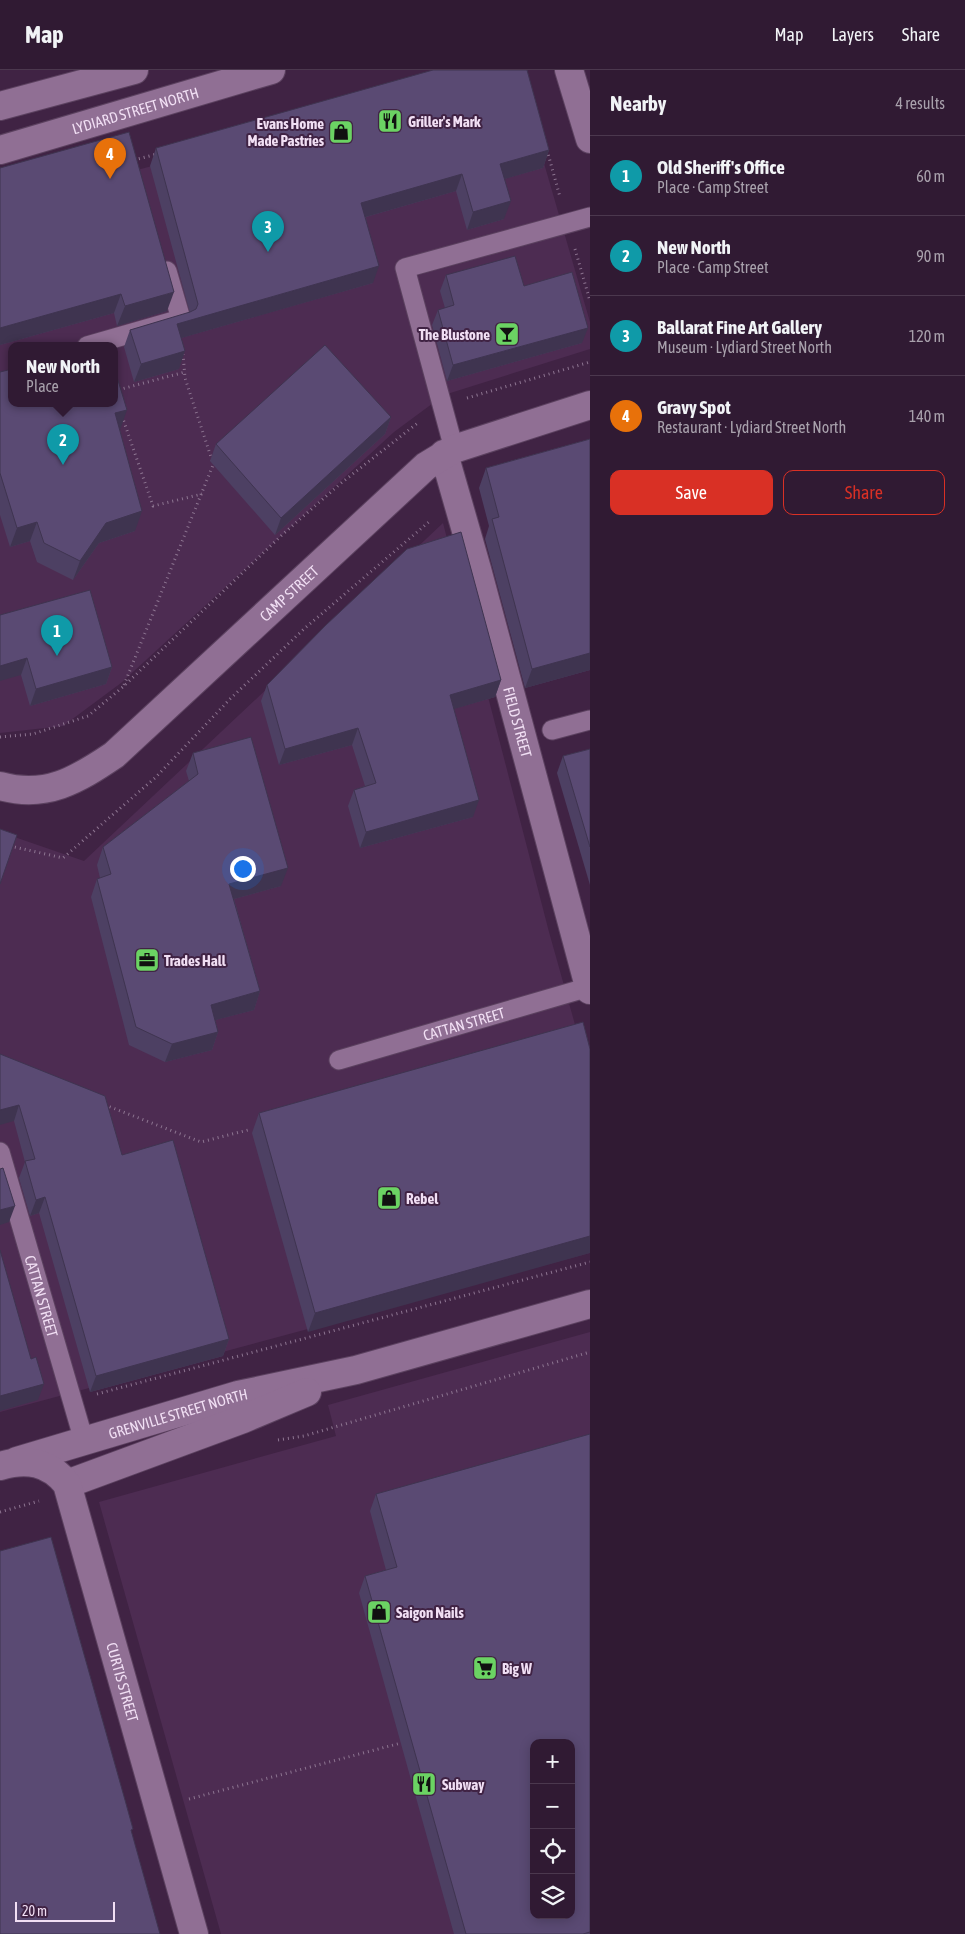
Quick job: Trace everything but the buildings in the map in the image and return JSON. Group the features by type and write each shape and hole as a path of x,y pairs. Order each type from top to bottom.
{"street":[{"path":"0,106 134,70"},
{"name":"LYDIARD STREET NORTH","path":"0,150 126,122 271,70"},
{"path":"569,70 590,139"},
{"name":"CAMP STREET","path":"0,786 32,792 47,789 86,774 114,755 426,466 449,451 590,405"},
{"name":"FIELD STREET","path":"449,451 477,569 590,989"},
{"name":"GRENVILLE STREET NORTH","path":"9,1463 238,1395 356,1370 590,1304"},
{"name":"GRENVILLE STREET NORTH","path":"67,1484 243,1419 356,1370"},
{"path":"9,1463 44,1465 59,1474 67,1484"},
{"name":"CURTIS STREET","path":"67,1484 194,1934"}],"lane":[{"path":"449,451 442,406 405,268 590,217"},
{"path":"101,342 181,319 162,254"},
{"path":"552,730 590,720"},
{"name":"CATTAN STREET","path":"339,1060 590,989"},
{"name":"CATTAN STREET","path":"0,1152 84,1441"}],"path":[{"path":"546,147 590,301"},
{"path":"127,162 165,152"},
{"path":"0,737 33,734 88,716 124,686 282,535 340,484 414,425 442,406 590,362"},
{"path":"118,390 185,372"},
{"path":"185,378 214,465 220,472"},
{"path":"120,412 153,506 202,494"},
{"path":"124,686 214,465"},
{"path":"6,845 63,858 156,777 230,699 305,628 434,518"},
{"path":"275,528 282,535"},
{"path":"101,1103 201,1142 248,1130"},
{"path":"95,1394 590,1262"},
{"path":"304,1436 590,1352"},
{"path":"0,1512 38,1501"},
{"path":"158,1808 401,1743"}],"shaded area":[{"path":"517,70 590,322 590,349 444,395 394,432 121,683 63,726 0,733 0,206"},
{"path":"443,523 549,932 590,1078 590,1253 0,1412 0,832 84,861"},
{"path":"590,1332 590,1934 221,1934 99,1502 336,1436 328,1405"}],"place":[{"name":"Griller's Mark","path":"390,121"},
{"name":"Evans Home Made Pastries","path":"341,132"},
{"name":"Gravy Spot","path":"110,179"},
{"name":"Ballarat Fine Art Gallery","path":"268,252"},
{"name":"The Blustone","path":"507,334"},
{"name":"New North","path":"63,465"},
{"name":"Old Sheriff's Office","path":"57,656"},
{"name":"Trades Hall","path":"147,960"},
{"name":"Rebel","path":"389,1198"},
{"name":"Saigon Nails","path":"379,1612"},
{"name":"Big W","path":"485,1668"},
{"name":"Subway","path":"424,1784"}]}
